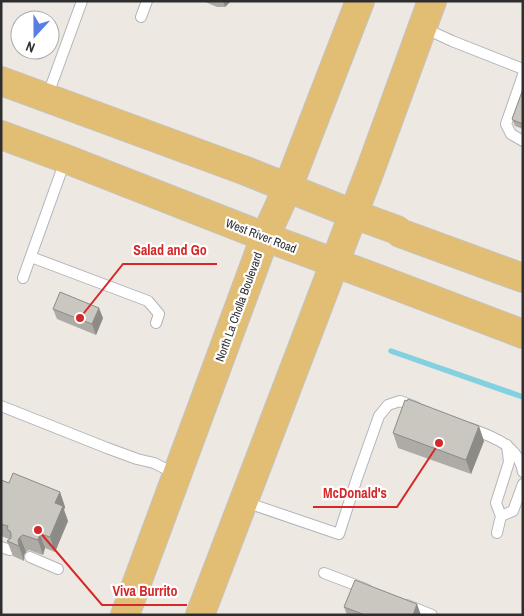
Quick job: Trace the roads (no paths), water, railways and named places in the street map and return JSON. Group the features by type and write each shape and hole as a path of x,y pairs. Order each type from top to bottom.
{"main road":[{"name":"North La Cholla Boulevard","path":"125,615 265,237 288,186 360,1"},
{"path":"200,615 335,264 432,1"},
{"path":"1,81 288,186 353,214 397,230 400,233 523,278"},
{"name":"West River Road","path":"1,135 335,264 523,334"}],"lane":[{"path":"47,98 82,1"},
{"path":"141,17 147,1"},
{"path":"422,28 523,69"},
{"path":"523,75 506,124 511,134 523,141"},
{"path":"24,278 66,159"},
{"path":"31,257 148,301 159,314 156,323"},
{"path":"244,501 339,534 379,416 388,405 400,401 426,411"},
{"path":"1,406 129,457 154,463 177,475"},
{"path":"460,424 507,445 516,456 523,472"},
{"path":"496,533 501,516 496,503 509,462 507,445"},
{"path":"501,516 513,511 523,484"},
{"path":"30,558 58,569"},
{"path":"324,573 378,594"},
{"path":"396,601 432,615"}],"waterway":[{"path":"391,351 523,397"}],"place":[{"name":"Salad and Go","path":"80,318"},
{"name":"McDonald's","path":"439,443"},
{"name":"Viva Burrito","path":"38,530"}]}
